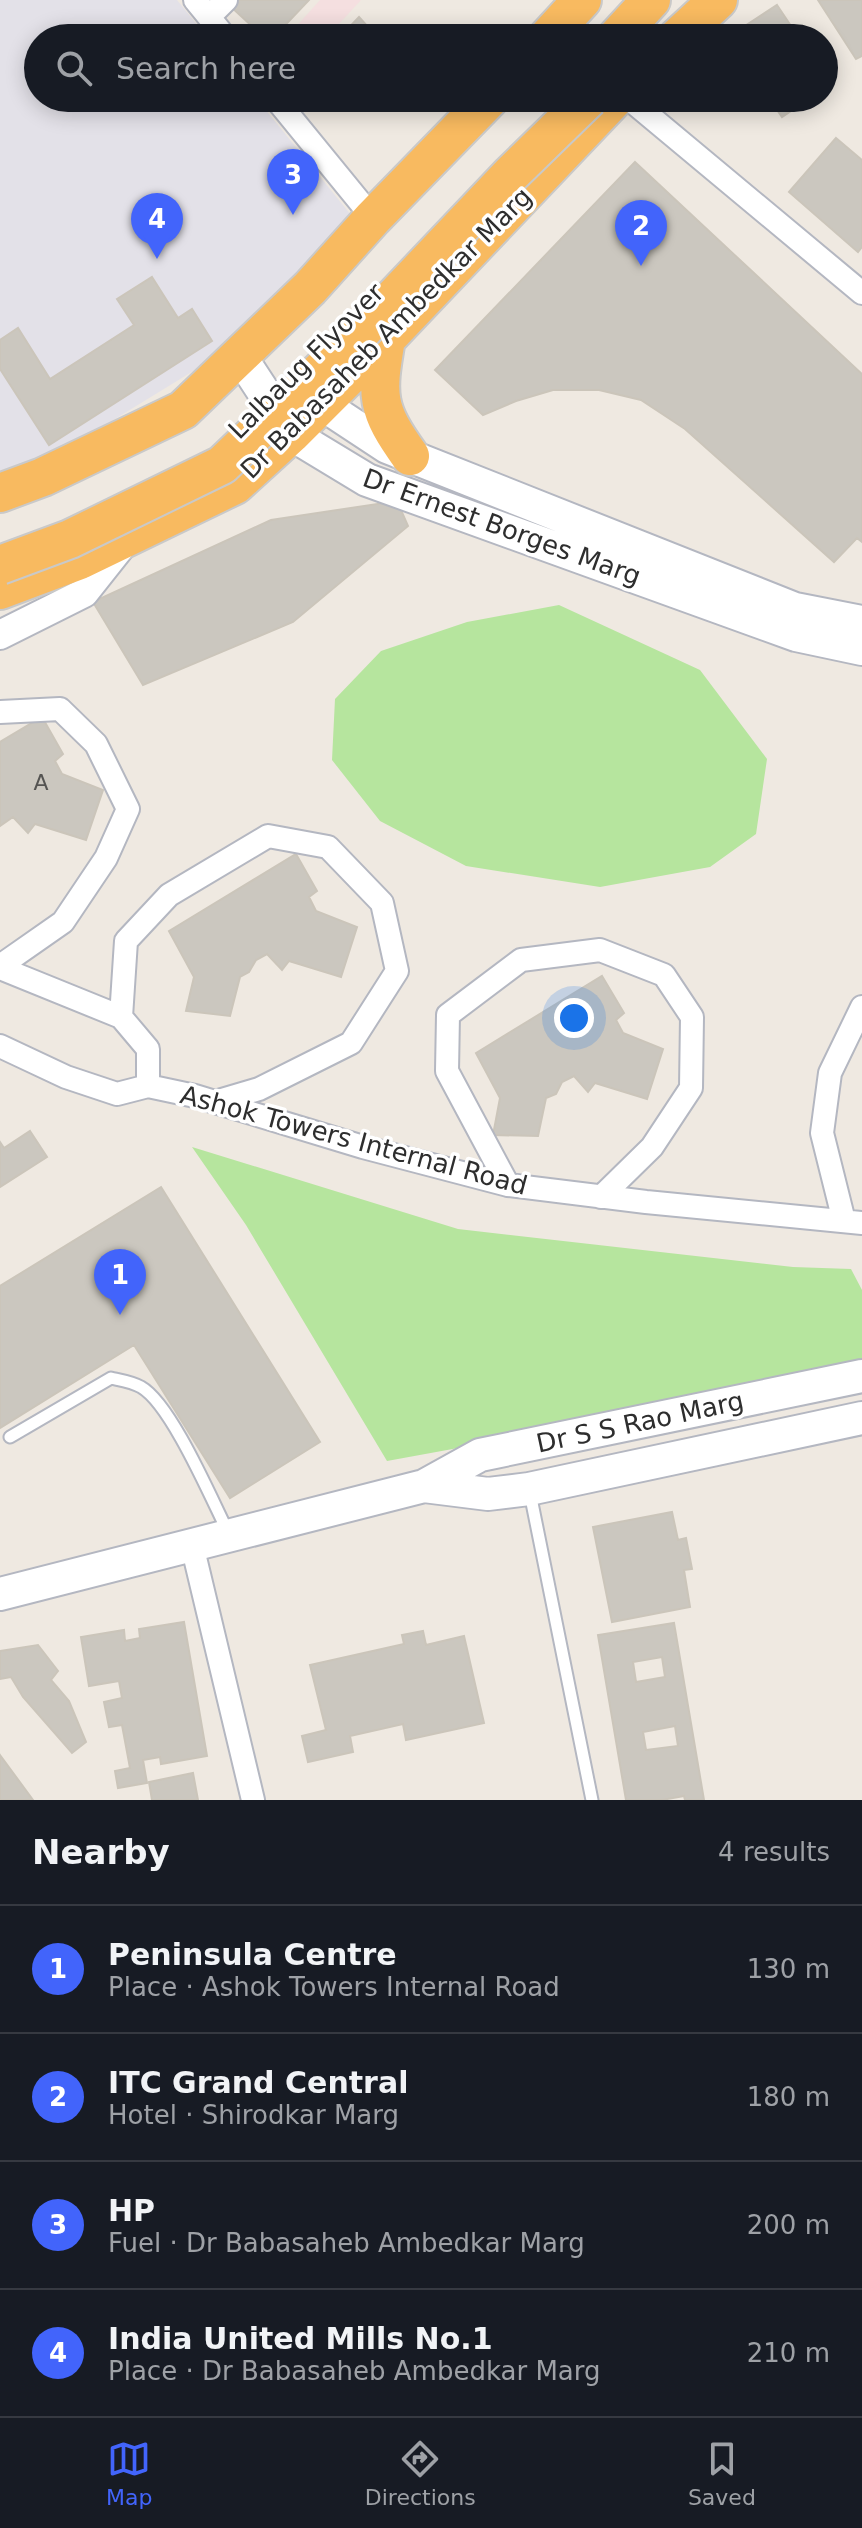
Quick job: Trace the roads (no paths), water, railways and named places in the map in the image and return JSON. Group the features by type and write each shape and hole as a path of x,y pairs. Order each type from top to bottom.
{"highway":[{"path":"560,24 582,0"},
{"path":"629,24 651,0"},
{"path":"665,24 690,0"},
{"path":"692,24 718,0"},
{"path":"0,493 43,477 183,410 310,288 476,112"},
{"name":"Lalbaug Flyover","path":"0,551 63,527 208,457 339,331 546,112"},
{"name":"Lalbaug Flyover","path":"0,565 70,539 222,465 358,335 511,174 575,112"},
{"name":"Dr Babasaheb Ambedkar Marg","path":"0,590 80,560 235,485 386,339 602,112"},
{"path":"386,339 378,381 381,405 399,452"}],"main road":[{"name":"Dr Ernest Borges Marg","path":"240,356 322,402 399,452 795,609 862,622"},
{"name":"Dr Ernest Borges Marg","path":"240,356 291,434 367,480 796,635 862,649"},
{"path":"367,480 399,452"},
{"name":"Dr S S Rao Marg","path":"424,1486 480,1455 862,1376"},
{"path":"2,1589 230,1536 424,1486 488,1494 529,1489 862,1418"}],"street":[{"path":"215,24 202,8 226,0"},
{"path":"286,112 373,218"},
{"path":"645,112 862,293"},
{"path":"0,635 84,593 129,536"},
{"path":"0,712 60,709 96,744 128,809 106,858 63,922 0,967"},
{"path":"121,1017 126,941 169,895 268,836 328,847 382,903 397,971 351,1043 259,1089 215,1102"},
{"path":"508,1185 447,1071 448,1015 521,960 600,950 664,975 692,1017 691,1088 652,1147 601,1197"},
{"path":"0,967 121,1017 148,1049 148,1086"},
{"path":"853,1222 822,1133 830,1073 862,1007"},
{"name":"Ashok Towers Internal Road","path":"0,1046 66,1077 117,1094 148,1086 508,1185 853,1222"},
{"path":"192,1545 253,1800"}],"lane":[{"path":"10,1437 111,1378 141,1387 183,1441 230,1536"},
{"path":"529,1489 592,1800"}],"place":[{"name":"HP","path":"293,215"},
{"name":"India United Mills No.1","path":"157,259"},
{"name":"ITC Grand Central","path":"641,266"},
{"name":"Peninsula Centre","path":"120,1315"}]}
